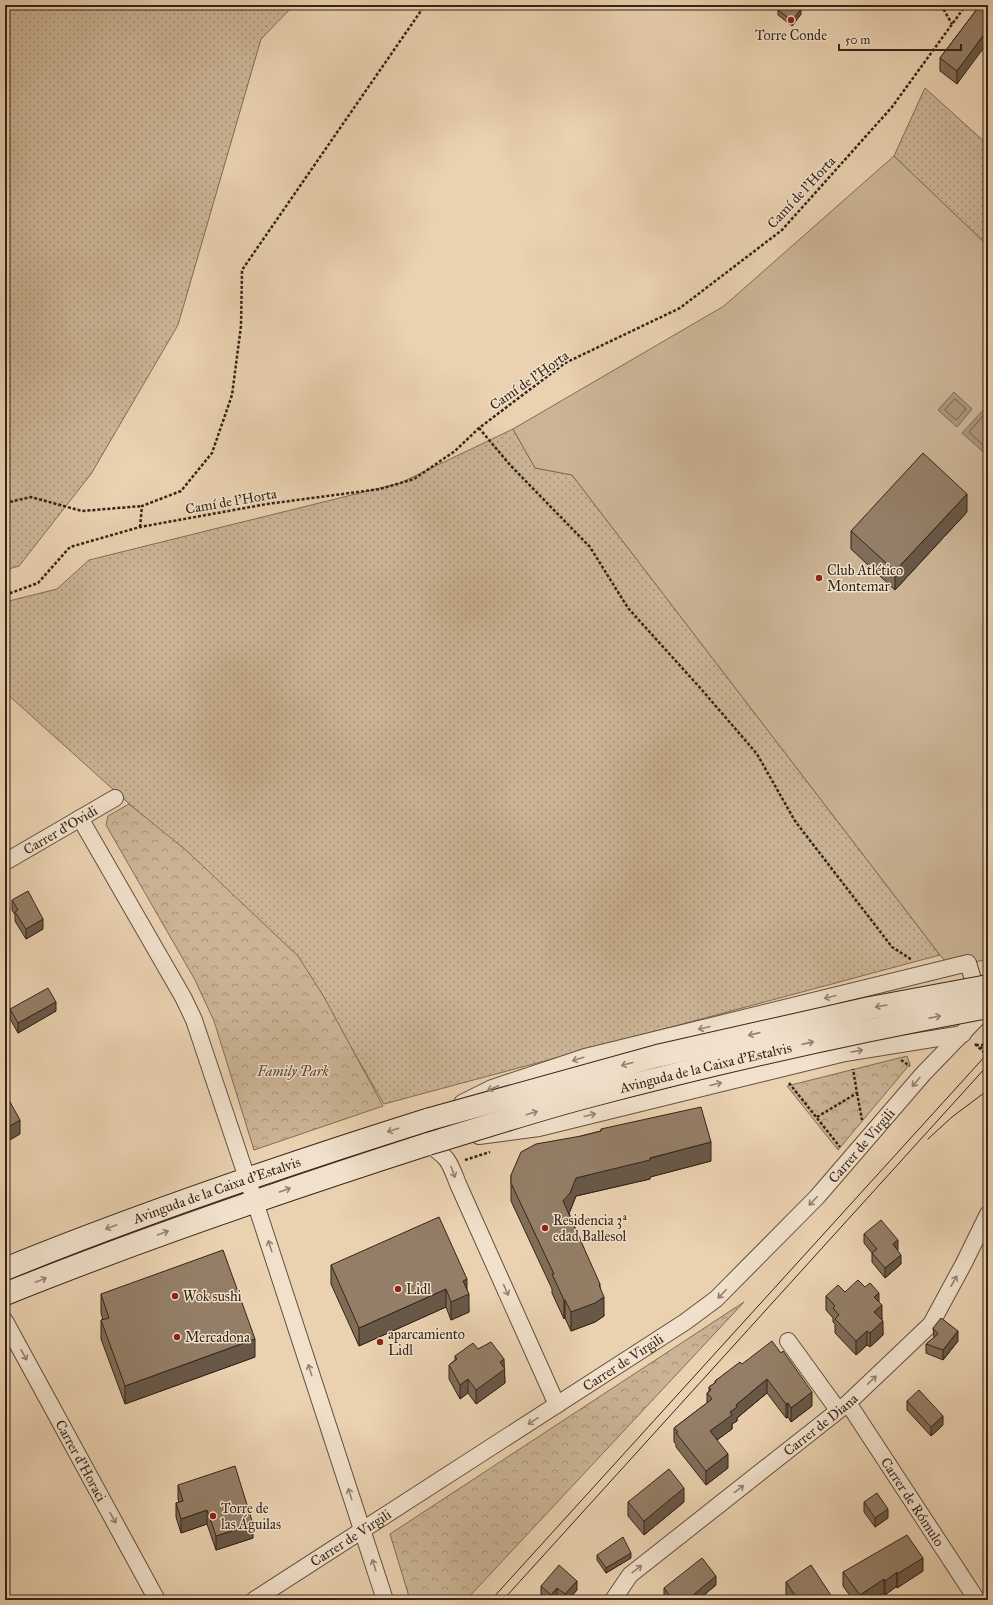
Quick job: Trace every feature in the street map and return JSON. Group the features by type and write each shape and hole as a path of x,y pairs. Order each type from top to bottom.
{"main road":[{"name":"Avinguda de la Caixa d'Estalvis","path":"5,1269 81,1238 246,1178 430,1119 656,1056 870,1008 988,986"},
{"name":"Avinguda de la Caixa d'Estalvis","path":"5,1294 89,1260 254,1201 428,1144 588,1096 740,1058 873,1029 988,1007"}],"street":[{"name":"Carrer d'Ovidi","path":"5,862 115,798"},
{"path":"80,818 194,1020 385,1600"},
{"name":"Avinguda de la Caixa d'Estalvis","path":"430,1119 492,1088 585,1057 968,963"},
{"name":"Carrer de Virgili","path":"254,1600 685,1322 716,1299 817,1196 938,1059 983,1012 968,963"},
{"name":"Avinguda de la Caixa d'Estalvis","path":"428,1144 539,1128 845,1053 963,1034"},
{"path":"928,1039 938,1059"},
{"path":"428,1144 445,1155 450,1164 557,1405"},
{"name":"Carrer de Diana","path":"613,1600 630,1575 843,1407 930,1324 964,1263 988,1214"},
{"name":"Carrer d'Horaci","path":"5,1321 158,1600"},
{"name":"Carrer de Rómulo","path":"788,1340 843,1407 977,1600"}],"path":[{"path":"5,503 31,497 82,511 142,506 182,491 212,453 232,395 241,326 242,270 425,5"},
{"path":"941,5 952,24"},
{"name":"Camí de l'Horta","path":"5,595 38,582 70,547 140,527 267,504 380,489 414,479 455,451 479,428 565,363 680,308 782,230 892,107 966,5"},
{"path":"479,428 510,465 590,547 628,608 757,754 795,821 892,947 919,964"},
{"path":"140,527 142,506"},
{"path":"980,1049 988,1040"},
{"path":"988,1049 983,1046 975,1045 988,1056"},
{"path":"853,1069 862,1121"},
{"path":"789,1083 840,1147"},
{"path":"816,1117 856,1093"}],"green space":[{"path":"5,5 294,5 261,39 178,325 91,474 19,566 5,570"},
{"path":"925,88 988,145 988,246 894,156"},
{"name":"Club Atlético Montemar","path":"894,156 988,246 988,959 950,968 572,475 535,468 513,429 724,306"},
{"path":"513,429 535,468 572,475 940,955 384,1104 298,956 5,692 5,602 57,589 89,560 400,483"},
{"name":"Family Park","path":"129,804 187,851 298,956 324,997 383,1106 254,1150 214,1021 195,980 106,825 108,816"},
{"path":"907,1056 910,1064 838,1150 787,1086"},
{"path":"744,1302 466,1600 410,1600 390,1534"}],"water":[{"path":"954,392 972,409 957,427 938,410"},
{"path":"988,405 988,456 962,433"}],"building":[{"name":"Torre Conde","path":"783,5 797,5 801,9 792,21 778,10"},
{"path":"980,5 988,5 988,29 957,71 940,58"},
{"path":"923,453 967,494 895,571 851,531"},
{"path":"28,891 43,919 26,929 15,912 18,910 12,900"},
{"path":"48,988 56,1002 18,1023 10,1009"},
{"path":"5,1093 20,1120 5,1129"},
{"name":"Residencia 3ª edad Ballesol","path":"701,1107 711,1142 650,1158 650,1160 576,1178 570,1193 563,1201 600,1284 599,1285 604,1297 595,1303 571,1312 564,1300 552,1274 554,1274 511,1183 511,1175 521,1152 536,1144 581,1136 601,1131 601,1129"},
{"name":"Lidl","path":"439,1217 467,1279 463,1281 469,1294 451,1302 446,1289 359,1328 331,1265"},
{"path":"881,1220 898,1240 893,1244 901,1255 885,1268 872,1253 877,1249 864,1234"},
{"name":"Mercadona","path":"223,1250 255,1339 125,1386 101,1320 109,1318 101,1294"},
{"path":"858,1280 865,1287 870,1283 879,1293 874,1297 882,1305 874,1312 883,1321 870,1333 867,1331 856,1341 835,1319 839,1315 833,1308 835,1306 826,1296 838,1285 845,1292"},
{"path":"941,1318 958,1331 943,1350 926,1344 938,1334 933,1328"},
{"path":"772,1341 781,1353 783,1351 812,1392 791,1408 788,1403 786,1404 767,1379 736,1405 737,1407 730,1412 732,1415 710,1431 728,1454 706,1471 676,1433 678,1432 674,1428 712,1399 707,1393 711,1390 709,1387 716,1382 715,1381 740,1362 742,1364"},
{"path":"491,1342 504,1359 500,1362 505,1369 476,1390 468,1379 460,1385 449,1365 457,1359 455,1356 473,1343 478,1349"},
{"path":"919,1390 943,1416 931,1427 907,1401"},
{"path":"235,1466 253,1524 216,1536 207,1510 181,1519 176,1503 183,1501 178,1485"},
{"path":"669,1469 684,1488 644,1521 628,1502"},
{"path":"877,1493 888,1509 875,1518 864,1502"},
{"path":"907,1535 923,1558 897,1574 897,1572 885,1581 884,1579 860,1595 843,1572"},
{"path":"623,1537 631,1553 606,1568 597,1555"},
{"path":"702,1558 716,1576 687,1600 673,1600 664,1588"},
{"path":"559,1565 577,1581 565,1594 557,1588 551,1595 541,1586"},
{"path":"811,1565 834,1600 798,1600 786,1582"}],"tram line":[{"path":"491,1600 988,1053"},
{"path":"503,1600 988,1065"},
{"path":"928,1139 952,1117 988,1090"}],"place":[{"name":"Torre Conde","path":"791,20"},
{"name":"Club Atlético Montemar","path":"819,578"},
{"name":"Residencia 3ª edad Ballesol","path":"545,1228"},
{"name":"Lidl","path":"398,1289"},
{"name":"Wok sushi","path":"175,1296"},
{"name":"Mercadona","path":"177,1337"},
{"name":"aparcamiento Lidl","path":"380,1342"},
{"name":"Torre de las Águilas","path":"213,1516"}]}
